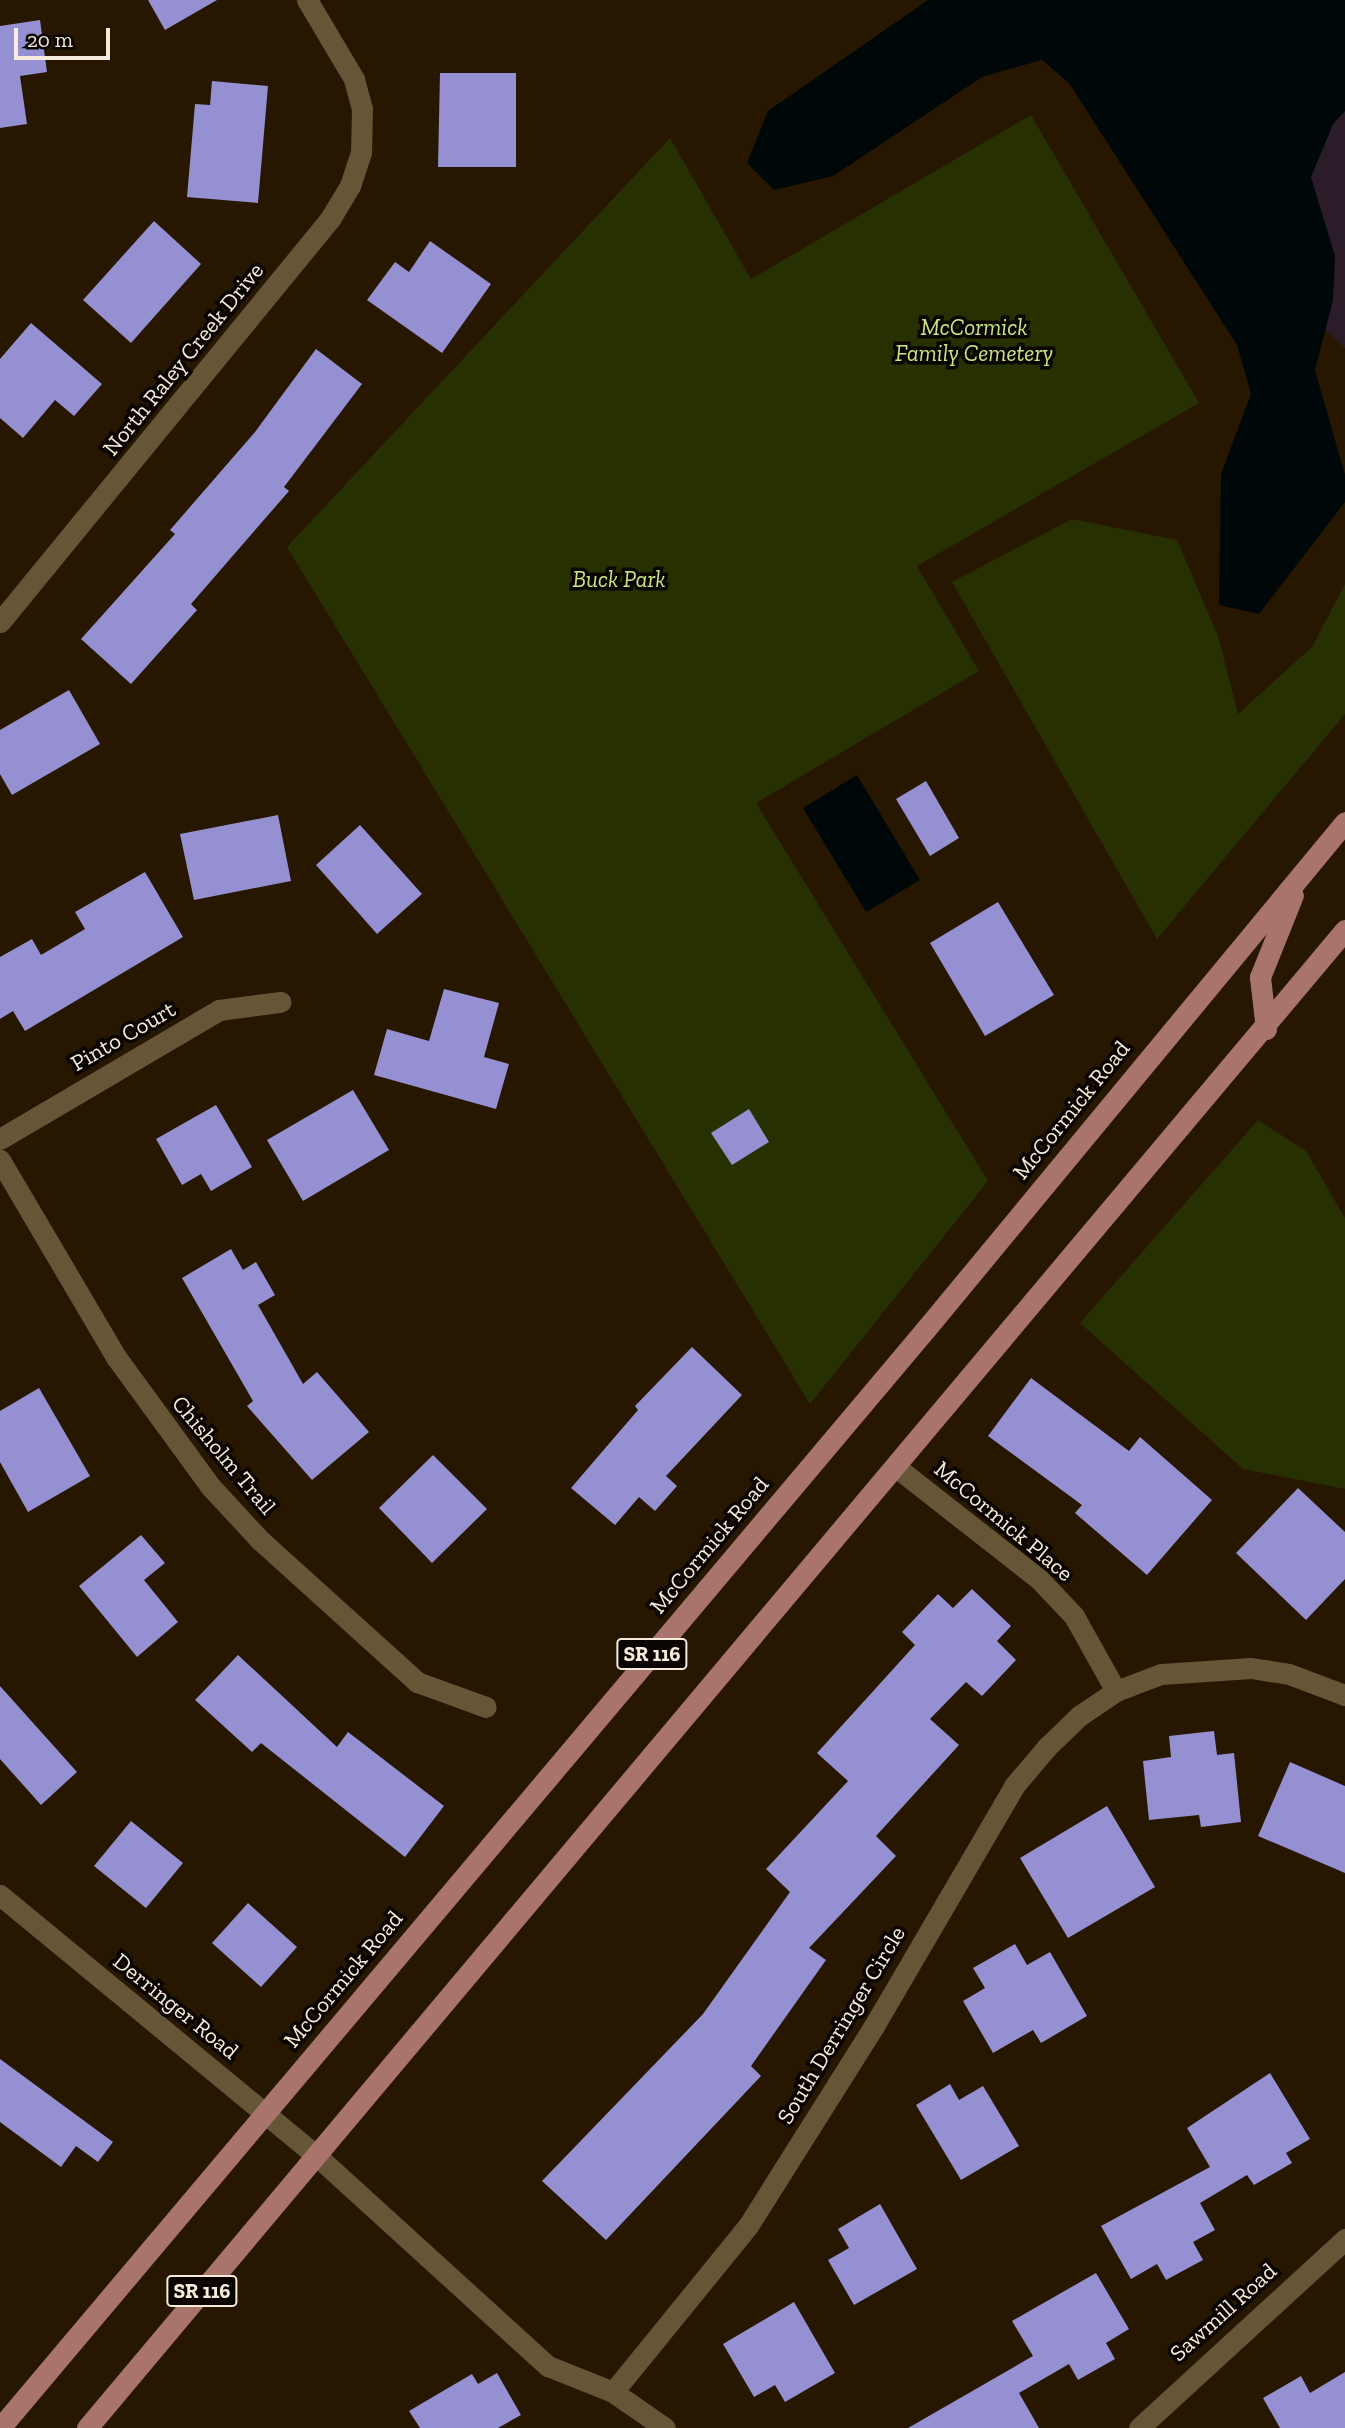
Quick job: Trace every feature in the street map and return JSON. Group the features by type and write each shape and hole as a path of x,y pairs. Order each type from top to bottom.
{"main road":[{"name":"McCormick Road","path":"0,2428 925,1330 1345,822"},
{"path":"1266,1029 1260,977 1300,877"},
{"name":"SR 116","path":"88,2428 1266,1029 1345,930"}],"street":[{"name":"North Raley Creek Drive","path":"0,622 330,219 350,186 361,153 362,109 354,79 307,0"},
{"name":"Pinto Court","path":"0,1139 219,1010 280,1002"},
{"name":"Chisholm Trail","path":"0,1160 116,1357 210,1486 260,1540 417,1682 486,1707"},
{"name":"McCormick Place","path":"896,1467 1039,1579 1074,1616 1116,1691"},
{"name":"South Derringer Circle","path":"613,2392 748,2226 874,2026 1014,1786 1079,1716 1116,1691 1161,1674 1251,1668 1289,1674 1345,1695"},
{"name":"Derringer Road","path":"0,1895 318,2157 548,2366 613,2392 665,2428"},
{"name":"Sawmill Road","path":"1139,2428 1345,2239"}],"shaded area":[{"path":"928,0 1345,0 1345,111 1333,124 1311,177 1335,256 1333,300 1315,370 1345,475 1345,502 1259,614 1219,605 1221,474 1251,394 1237,345 1069,83 1042,60 982,77 833,176 774,190 747,163 768,111"},
{"path":"1345,111 1345,348 1325,330 1333,300 1310,177 1333,124"},
{"path":"857,775 920,880 866,912 803,808"}],"green space":[{"name":"Buck Park","path":"1031,115 1199,403 917,566 979,671 756,803 988,1181 810,1404 287,547 670,138 751,279"},
{"path":"1072,519 1177,540 1218,636 1238,714 1312,647 1345,584 1345,714 1157,939 952,582"},
{"path":"1258,1120 1306,1151 1345,1218 1345,1489 1243,1469 1080,1323"}],"building":[{"path":"148,0 217,0 165,30"},
{"path":"40,20 47,72 20,76 27,124 0,128 0,26"},
{"path":"440,73 516,73 516,167 438,167"},
{"path":"212,81 268,86 258,203 187,197 195,104 210,105"},
{"path":"154,221 201,264 131,343 83,300"},
{"path":"430,241 491,284 442,353 367,300 395,262 409,272"},
{"path":"31,323 102,384 74,416 55,400 23,438 0,418 0,359"},
{"path":"316,349 362,384 284,487 289,491 191,604 197,610 131,684 81,639 175,534 170,530 255,432"},
{"path":"69,690 100,744 12,795 0,774 0,730"},
{"path":"926,781 959,838 930,856 896,799"},
{"path":"278,815 291,881 194,900 180,834"},
{"path":"360,825 422,894 377,934 316,865"},
{"path":"145,872 183,937 25,1031 13,1011 0,1019 0,957 32,939 41,955 85,929 75,912"},
{"path":"998,902 1054,995 985,1036 930,943"},
{"path":"444,989 499,1003 484,1057 509,1064 496,1109 374,1075 387,1029 429,1041"},
{"path":"353,1090 389,1150 303,1201 267,1140"},
{"path":"216,1105 252,1167 211,1191 201,1174 182,1185 156,1139"},
{"path":"749,1109 769,1142 732,1165 711,1133"},
{"path":"231,1249 243,1270 256,1262 275,1295 258,1305 303,1384 317,1372 369,1432 312,1480 247,1406 253,1401 182,1278"},
{"path":"692,1347 742,1395 666,1476 677,1486 655,1511 639,1497 615,1525 571,1488 638,1410 635,1406"},
{"path":"1031,1378 1129,1451 1140,1437 1212,1500 1147,1575 1075,1513 1082,1505 988,1436"},
{"path":"39,1388 90,1476 28,1512 0,1462 0,1411"},
{"path":"433,1455 487,1509 432,1563 379,1508"},
{"path":"1298,1488 1345,1532 1345,1579 1306,1620 1236,1553"},
{"path":"141,1535 165,1563 144,1580 178,1622 137,1657 79,1586"},
{"path":"972,1589 1011,1626 997,1641 1016,1660 982,1696 966,1682 930,1719 959,1745 876,1836 896,1856 809,1948 826,1960 751,2066 761,2076 606,2240 542,2181 703,2014 790,1892 766,1869 848,1781 817,1753 915,1645 902,1632 938,1594 953,1608"},
{"path":"238,1655 337,1747 348,1732 444,1806 405,1857 261,1743 252,1752 195,1700"},
{"path":"0,1686 77,1772 41,1805 0,1759"},
{"path":"1214,1731 1217,1755 1234,1753 1241,1822 1201,1827 1199,1815 1149,1820 1143,1761 1171,1757 1169,1736"},
{"path":"1290,1762 1345,1786 1345,1873 1258,1836"},
{"path":"1107,1806 1155,1887 1068,1938 1020,1858"},
{"path":"131,1821 183,1863 146,1908 94,1866"},
{"path":"248,1903 297,1947 261,1987 212,1943"},
{"path":"1015,1944 1027,1965 1050,1952 1087,2016 1041,2043 1033,2030 993,2053 963,2001 985,1988 973,1968"},
{"path":"0,2059 113,2142 98,2162 76,2146 61,2167 0,2122"},
{"path":"1270,2073 1310,2139 1286,2153 1292,2163 1254,2185 1247,2175 1200,2203 1215,2230 1193,2242 1203,2260 1166,2280 1157,2264 1131,2279 1101,2226 1210,2167 1187,2128"},
{"path":"950,2084 959,2100 983,2086 1019,2146 961,2180 916,2105"},
{"path":"880,2204 917,2269 854,2305 828,2260 849,2248 838,2229"},
{"path":"1096,2273 1129,2329 1106,2343 1115,2359 1078,2380 1069,2364 1019,2393 1039,2428 908,2428 1033,2356 1012,2321"},
{"path":"794,2302 835,2373 785,2402 775,2385 754,2397 723,2344"},
{"path":"1345,2372 1345,2428 1280,2428 1263,2398 1301,2376 1310,2393"},
{"path":"497,2373 521,2415 498,2428 420,2428 409,2411 472,2374 478,2384"}],"park label":[{"name":"McCormick Family Cemetery","path":"974,340"}]}
